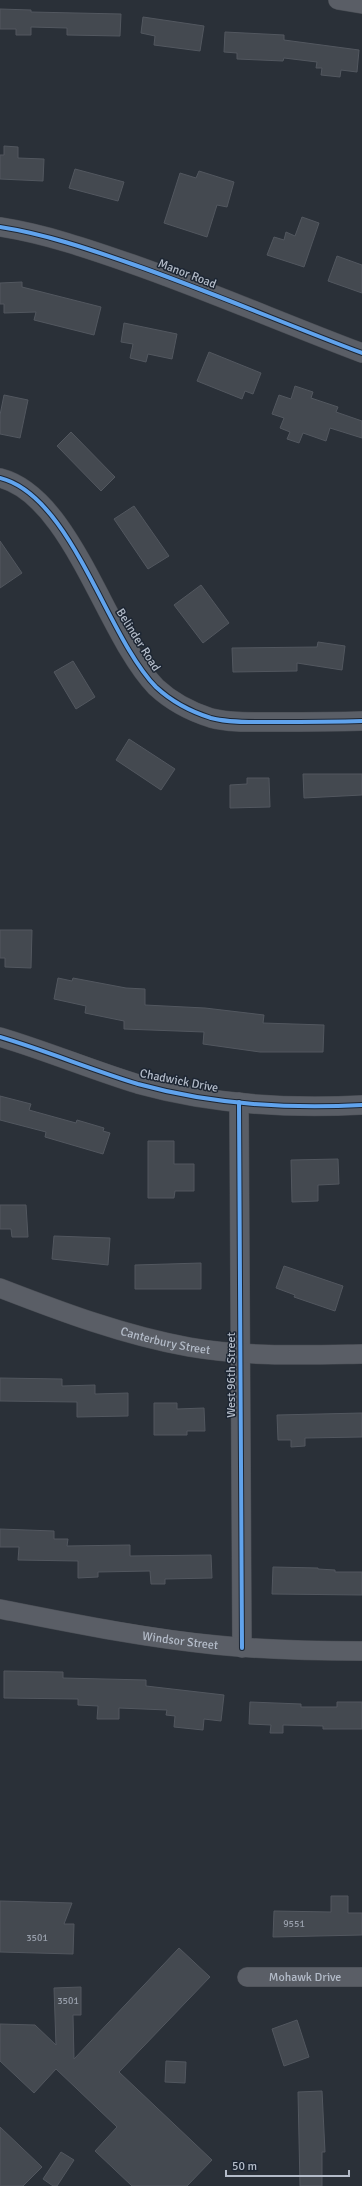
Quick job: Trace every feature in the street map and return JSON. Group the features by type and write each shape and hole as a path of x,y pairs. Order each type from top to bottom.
{"street":[{"path":"338,0 362,4"},
{"name":"Manor Road","path":"0,227 22,231 95,251 179,281 362,353"},
{"name":"Belinder Road","path":"0,478 7,480 27,491 40,502 62,530 138,662 156,687 171,698 189,710 212,718 234,722 362,721"},
{"name":"Chadwick Drive","path":"0,1037 92,1070 140,1084 203,1098 239,1102 329,1107 362,1105"},
{"name":"West 96th Street","path":"239,1102 242,1648"},
{"name":"Canterbury Street","path":"0,1288 108,1328 190,1347 275,1355 362,1354"},
{"name":"Windsor Street","path":"0,1609 93,1627 242,1648 311,1651 362,1651"},
{"name":"Mohawk Drive","path":"247,1977 362,1982"}],"building":[{"path":"0,9 31,10 31,12 121,14 120,36 67,35 67,28 31,27 31,35 16,35 16,29 0,29"},
{"path":"143,17 204,26 200,51 154,45 155,36 141,33"},
{"path":"225,32 284,35 284,40 359,50 357,72 341,70 340,77 321,75 322,68 316,68 317,62 284,58 283,61 237,59 237,53 224,52"},
{"path":"4,146 18,147 18,158 44,159 43,181 0,179 0,155 4,155"},
{"path":"75,169 124,182 118,201 69,188"},
{"path":"199,171 234,182 227,207 217,205 207,237 164,223 180,173 196,178"},
{"path":"302,217 319,223 304,267 267,255 274,237 284,240 286,232 295,236"},
{"path":"337,256 362,265 362,293 328,281"},
{"path":"22,282 22,287 101,307 94,335 34,320 36,312 4,313 4,304 0,304 0,283"},
{"path":"124,323 177,334 172,359 148,354 146,362 130,358 133,344 121,342"},
{"path":"209,352 261,373 253,394 245,391 242,399 197,381"},
{"path":"295,386 313,392 311,398 338,407 336,412 362,421 362,438 330,428 326,441 303,433 299,443 287,439 290,432 280,428 284,418 272,414 279,395 291,399"},
{"path":"4,395 28,400 20,438 0,434 0,415"},
{"path":"71,432 115,477 101,491 57,446"},
{"path":"134,506 169,556 148,569 114,519"},
{"path":"0,541 22,573 0,588"},
{"path":"201,585 229,623 203,643 174,605"},
{"path":"318,642 345,646 342,670 297,663 297,671 233,672 232,648 317,647"},
{"path":"73,661 95,697 76,709 54,672"},
{"path":"129,739 175,769 161,790 116,760"},
{"path":"303,774 362,774 362,795 304,798"},
{"path":"247,778 269,778 270,807 230,808 230,785 247,784"},
{"path":"0,930 32,930 31,968 5,967 5,958 0,958"},
{"path":"58,978 72,981 73,978 126,988 145,989 145,1005 205,1008 264,1015 263,1023 324,1025 323,1052 260,1052 203,1044 204,1032 124,1029 124,1021 85,1013 86,1006 54,999"},
{"path":"0,1096 31,1104 29,1110 76,1123 77,1120 104,1128 103,1131 110,1133 103,1154 45,1137 46,1132 0,1120"},
{"path":"148,1141 174,1141 174,1164 194,1164 194,1191 175,1191 174,1198 148,1198"},
{"path":"338,1159 339,1184 318,1185 318,1201 292,1202 291,1160"},
{"path":"0,1205 26,1205 28,1237 12,1237 11,1229 0,1229"},
{"path":"54,1236 110,1238 108,1265 52,1259"},
{"path":"201,1263 201,1289 135,1289 135,1265"},
{"path":"284,1266 343,1286 335,1311 294,1297 295,1295 276,1288"},
{"path":"0,1378 62,1379 62,1386 95,1385 95,1394 128,1393 128,1416 77,1417 77,1402 0,1401"},
{"path":"154,1403 177,1403 177,1409 204,1408 205,1431 187,1431 187,1435 154,1435"},
{"path":"362,1413 362,1437 305,1438 305,1446 291,1447 291,1440 278,1440 277,1415"},
{"path":"0,1529 54,1531 54,1539 68,1539 67,1546 130,1545 130,1556 211,1555 212,1578 165,1579 165,1584 151,1584 150,1571 98,1572 98,1577 78,1578 78,1561 18,1560 19,1547 0,1547"},
{"path":"273,1567 318,1568 335,1570 335,1572 362,1572 362,1595 272,1594"},
{"path":"4,1671 63,1672 63,1678 146,1680 146,1686 224,1695 221,1721 204,1719 203,1730 174,1727 175,1716 166,1715 167,1710 119,1708 119,1719 97,1719 98,1706 78,1705 78,1699 4,1698"},
{"path":"250,1702 301,1704 301,1707 337,1707 337,1702 362,1702 362,1729 323,1729 323,1726 283,1725 283,1733 270,1733 271,1725 249,1724"},
{"path":"331,1896 348,1896 348,1913 362,1913 362,1935 273,1937 274,1911 331,1912"},
{"path":"0,1901 72,1903 64,1924 74,1924 73,1954 0,1952"},
{"path":"179,1948 210,1977 119,2072 212,2160 187,2186 132,2186 95,2151 117,2127 56,2069 34,2093 0,2061 0,2024 35,2025 56,2045 54,1988 81,1987 81,2015 73,2015 74,2059"},
{"path":"297,2020 309,2057 284,2066 272,2029"},
{"path":"166,2061 186,2062 185,2083 165,2082"},
{"path":"322,2091 325,2152 322,2152 322,2186 300,2186 298,2092"},
{"path":"0,2127 42,2167 23,2186 0,2186"},
{"path":"61,2152 74,2160 57,2186 53,2186 43,2179"}],"cycle path":[{"path":"0,227 50,238 132,264 190,285 362,353"},
{"path":"0,478 25,490 48,511 68,539 138,664 156,687 168,697 196,713 226,721 362,721"},
{"path":"0,1037 104,1073 165,1091 249,1104 306,1106 362,1105"},
{"path":"239,1102 242,1648"}]}
